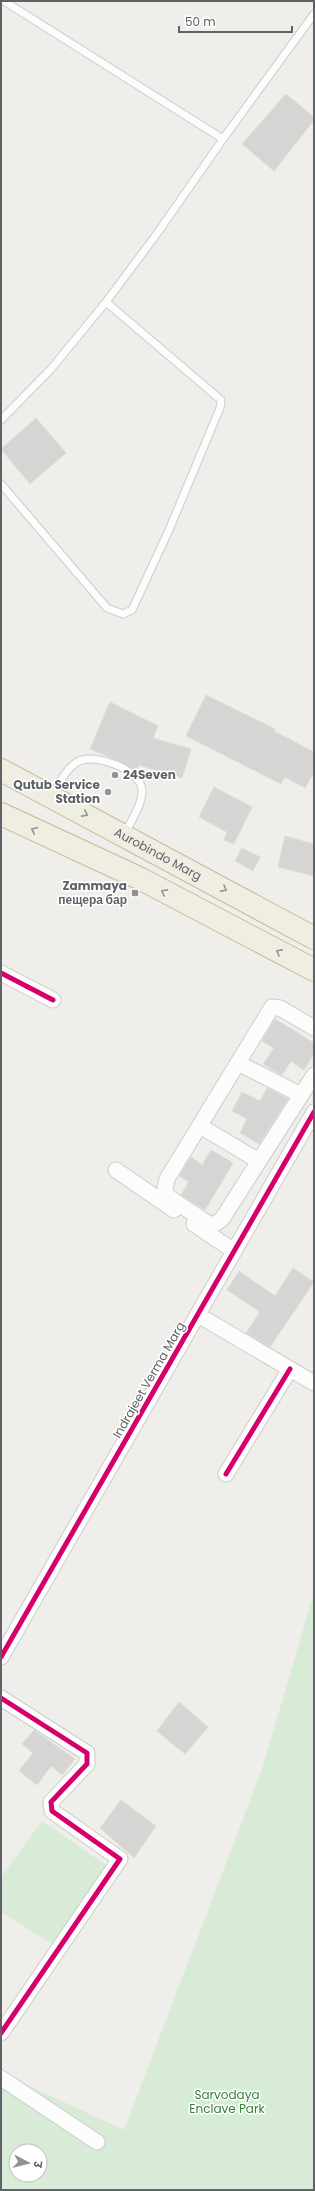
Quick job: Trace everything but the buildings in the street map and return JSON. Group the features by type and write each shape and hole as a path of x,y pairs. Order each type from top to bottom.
{"highway":[{"name":"Aurobindo Marg","path":"1,770 314,938"},
{"path":"1,814 141,879 314,970"}],"street":[{"path":"1,973 53,1000"},
{"path":"314,1028 280,1008 272,1007 167,1179 165,1188 167,1196 210,1224 215,1224 222,1220 314,1075"},
{"path":"238,1063 298,1100 313,1114"},
{"name":"Indrajeet Verma Marg","path":"1,1657 313,1114"},
{"path":"200,1126 259,1161"},
{"path":"116,1170 234,1252"},
{"path":"198,1315 314,1383"},
{"path":"226,1474 290,1369"},
{"path":"1,1698 87,1753 87,1764 51,1802 52,1811 120,1859 1,2033"},
{"path":"1,2078 97,2142"}],"lane":[{"path":"4,1 223,139"},
{"path":"1,420 51,369 106,302 156,235 223,139 314,14"},
{"path":"1,484 107,608 123,614 132,610 172,523 220,408 221,400 106,302"},
{"path":"53,797 66,771 80,761 93,759 113,763 136,778 142,790 139,804 124,835"}],"green space":[{"name":"Sarvodaya Enclave Park","path":"314,1593 314,2190 1,2190 1,2073 124,2130 262,1769"},
{"path":"42,1821 112,1869 58,1948 1,1912 1,1877"}],"cycle path":[{"path":"1,973 53,1000"},
{"path":"1,1657 314,1112"},
{"path":"226,1474 290,1369"},
{"path":"1,1698 87,1753 87,1764 51,1802 52,1811 120,1859 1,2033"}],"place":[{"name":"24Seven","path":"115,775"},
{"name":"Qutub Service Station","path":"108,792"},
{"name":"Zammaya пещера бар","path":"135,893"}]}
